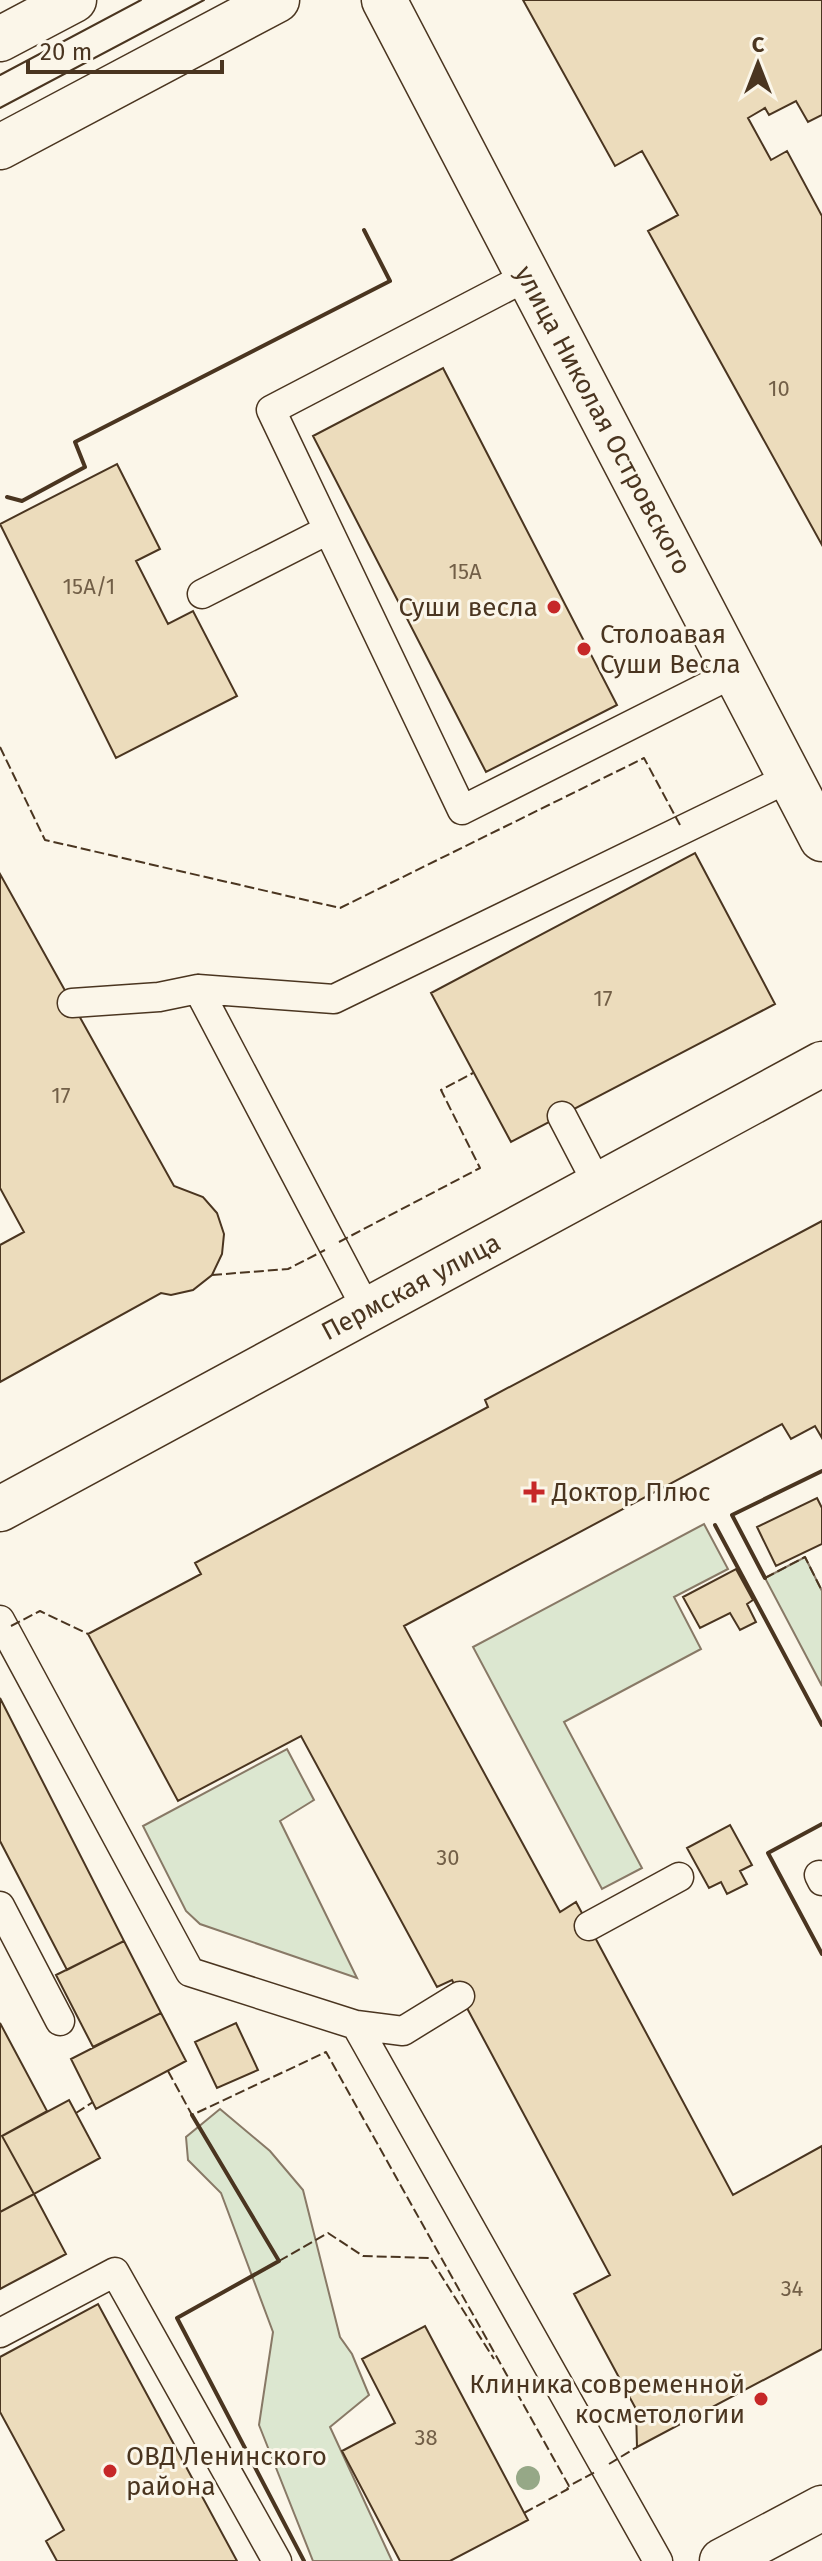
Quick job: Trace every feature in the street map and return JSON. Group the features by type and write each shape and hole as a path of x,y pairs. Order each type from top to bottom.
{"street":[{"path":"0,39 74,0"},
{"path":"0,147 277,0"},
{"name":"улица Николая Островского","path":"384,0 822,839"},
{"name":"Пермская улица","path":"0,1509 822,1064"},
{"path":"722,2561 822,2508"}],"lane":[{"path":"528,276 271,410 462,810 630,729 734,673"},
{"path":"202,594 328,530"},
{"path":"72,1003 159,997 198,989 334,999 789,778"},
{"path":"198,989 367,1310"},
{"path":"562,1116 598,1185"},
{"path":"0,1620 190,1972 356,2025 403,2031 460,1996"},
{"path":"589,1926 679,1877"},
{"path":"0,1906 60,2021"},
{"path":"356,2025 658,2561"},
{"path":"0,2333 115,2272 277,2561"}],"green space":[{"path":"704,1524 728,1569 674,1597 701,1649 564,1722 642,1868 602,1889 473,1647"},
{"path":"805,1557 822,1591 822,1686 765,1578"},
{"path":"287,1749 314,1800 280,1821 357,1978 200,1924 186,1911 143,1826"},
{"path":"220,2109 270,2151 303,2190 340,2337 352,2354 369,2395 330,2427 392,2561 313,2561 259,2425 273,2332 221,2193 188,2160 186,2137"}],"building":[{"path":"523,0 822,0 822,115 808,122 796,101 769,115 765,108 748,118 771,160 787,151 822,216 822,545 648,231 678,215 642,151 615,166"},
{"path":"443,368 617,705 486,772 313,436"},
{"path":"117,464 160,549 136,561 168,624 193,611 237,696 116,758 0,524"},
{"path":"695,853 775,1004 511,1142 431,993"},
{"path":"0,874 174,1186 203,1197 217,1213 224,1234 222,1254 212,1275 193,1290 171,1295 161,1293 0,1382 0,1245 24,1232 0,1188"},
{"path":"822,1221 822,1438 815,1426 791,1439 782,1424 404,1626 560,1912 576,1902 733,2195 822,2146 822,2349 637,2447 636,2409 574,2294 610,2275 452,1980 437,1987 301,1736 178,1801 88,1634 201,1574 195,1563 488,1407 485,1400"},
{"path":"817,1498 822,1508 822,1544 776,1566 757,1527"},
{"path":"736,1569 753,1600 747,1604 756,1622 740,1630 730,1613 700,1628 683,1597"},
{"path":"0,1698 124,1941 67,1970 0,1841"},
{"path":"730,1825 752,1865 740,1871 747,1884 727,1894 721,1882 709,1888 687,1848"},
{"path":"124,1941 161,2013 93,2047 56,1975"},
{"path":"161,2013 186,2061 96,2109 71,2059"},
{"path":"0,2023 47,2111 2,2136 34,2194 0,2212"},
{"path":"236,2023 258,2070 217,2088 195,2042"},
{"path":"69,2100 100,2158 34,2194 2,2136"},
{"path":"34,2194 66,2254 0,2289 0,2212"},
{"name":"ОВД Ленинского района","path":"98,2304 237,2561 57,2561 46,2541 64,2530 0,2412 0,2357"},
{"path":"425,2326 528,2520 450,2561 400,2561 342,2451 395,2423 362,2359"}],"tram line":[{"path":"0,75 141,0"},
{"path":"0,108 204,0"}],"fence":[{"path":"0,747 45,840 340,908 644,758 680,825"},
{"path":"339,1242 480,1168 441,1090 473,1073"},
{"path":"212,1275 288,1269 325,1250"},
{"path":"765,1578 805,1557 822,1591"},
{"path":"11,1626 40,1611 88,1634"},
{"path":"168,2071 192,2115 326,2052 569,2486 595,2472"},
{"path":"76,2113 93,2102"},
{"path":"279,2261 328,2233 363,2256 430,2258 494,2359"},
{"path":"609,2464 637,2447"},
{"path":"524,2513 568,2489 565,2484"}],"wall":[{"path":"7,497 22,501 85,467 75,442 390,281 364,230"},
{"path":"765,1578 732,1515 822,1471"},
{"path":"715,1525 822,1725"},
{"path":"822,1824 768,1853 822,1954"},
{"path":"192,2115 279,2261 177,2318 304,2561"}],"place":[{"name":"Суши весла","path":"554,607"},
{"name":"Столоавая Суши Весла","path":"584,649"},
{"name":"Доктор Плюс","path":"534,1492"},
{"name":"Клиника современной косметологии","path":"761,2399"},
{"name":"ОВД Ленинского района","path":"110,2471"}]}
